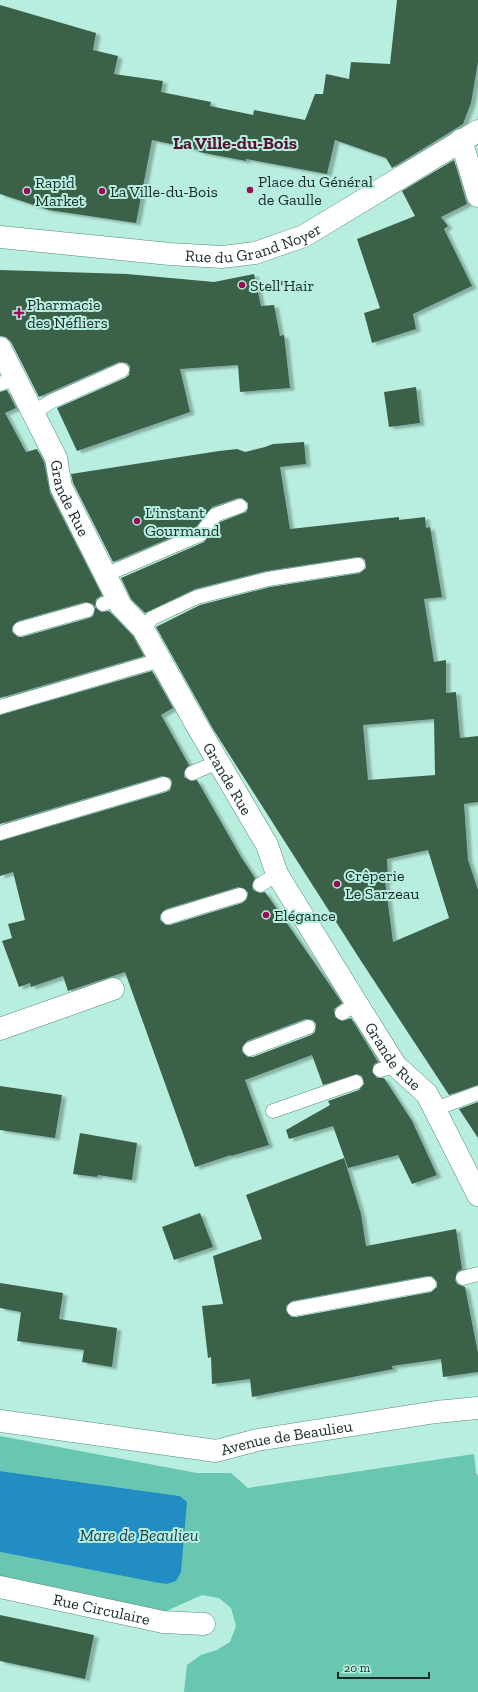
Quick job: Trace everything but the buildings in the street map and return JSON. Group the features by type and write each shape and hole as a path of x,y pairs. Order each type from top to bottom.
{"street":[{"path":"469,136 478,196"},
{"name":"Rue du Grand Noyer","path":"0,237 177,255 222,258 255,253 304,236 469,136"},
{"name":"Grande Rue","path":"0,348 8,381 33,413 56,458 61,487 105,575 110,602 121,606 143,629 218,762 267,844 269,880 349,1009 388,1068 427,1094 477,1192"},
{"path":"0,1029 113,989"},
{"name":"Avenue de Beaulieu","path":"0,1420 216,1451 257,1440 436,1412 478,1408"},
{"name":"Rue Circulaire","path":"0,1588 163,1622 204,1624"}],"lane":[{"path":"33,413 50,402 122,370"},
{"path":"105,575 201,534 216,515 240,506"},
{"path":"143,629 152,618 197,597 268,579 358,565"},
{"path":"20,629 86,610"},
{"path":"0,707 160,660"},
{"path":"192,773 218,762"},
{"path":"0,834 164,784"},
{"path":"168,917 240,895"},
{"path":"250,1049 308,1027"},
{"path":"273,1111 356,1082"},
{"path":"435,1109 478,1093"},
{"path":"463,1278 478,1274"},
{"path":"294,1308 429,1284"}],"green space":[{"path":"0,1436 197,1473 231,1473 248,1488 474,1454 476,1473 478,1476 478,1692 184,1692 187,1665 201,1655 217,1650 230,1642 236,1626 231,1608 219,1598 202,1595 164,1612 0,1577 0,1552 166,1584 187,1502 180,1496 0,1471"}],"water":[{"name":"Mare de Beaulieu","path":"0,1471 180,1496 187,1502 181,1572 176,1581 166,1584 0,1552"}],"place":[{"name":"Place du Général de Gaulle","path":"250,190"},
{"name":"Rapid Market","path":"27,191"},
{"name":"La Ville-du-Bois","path":"102,191"},
{"name":"Stell'Hair","path":"242,285"},
{"name":"Pharmacie des Néfliers","path":"19,313"},
{"name":"L'instant Gourmand","path":"137,521"},
{"name":"Crêperie Le Sarzeau","path":"337,884"},
{"name":"Elégance","path":"266,915"}],"district":[{"name":"La Ville-du-Bois","path":"235,143"}]}
